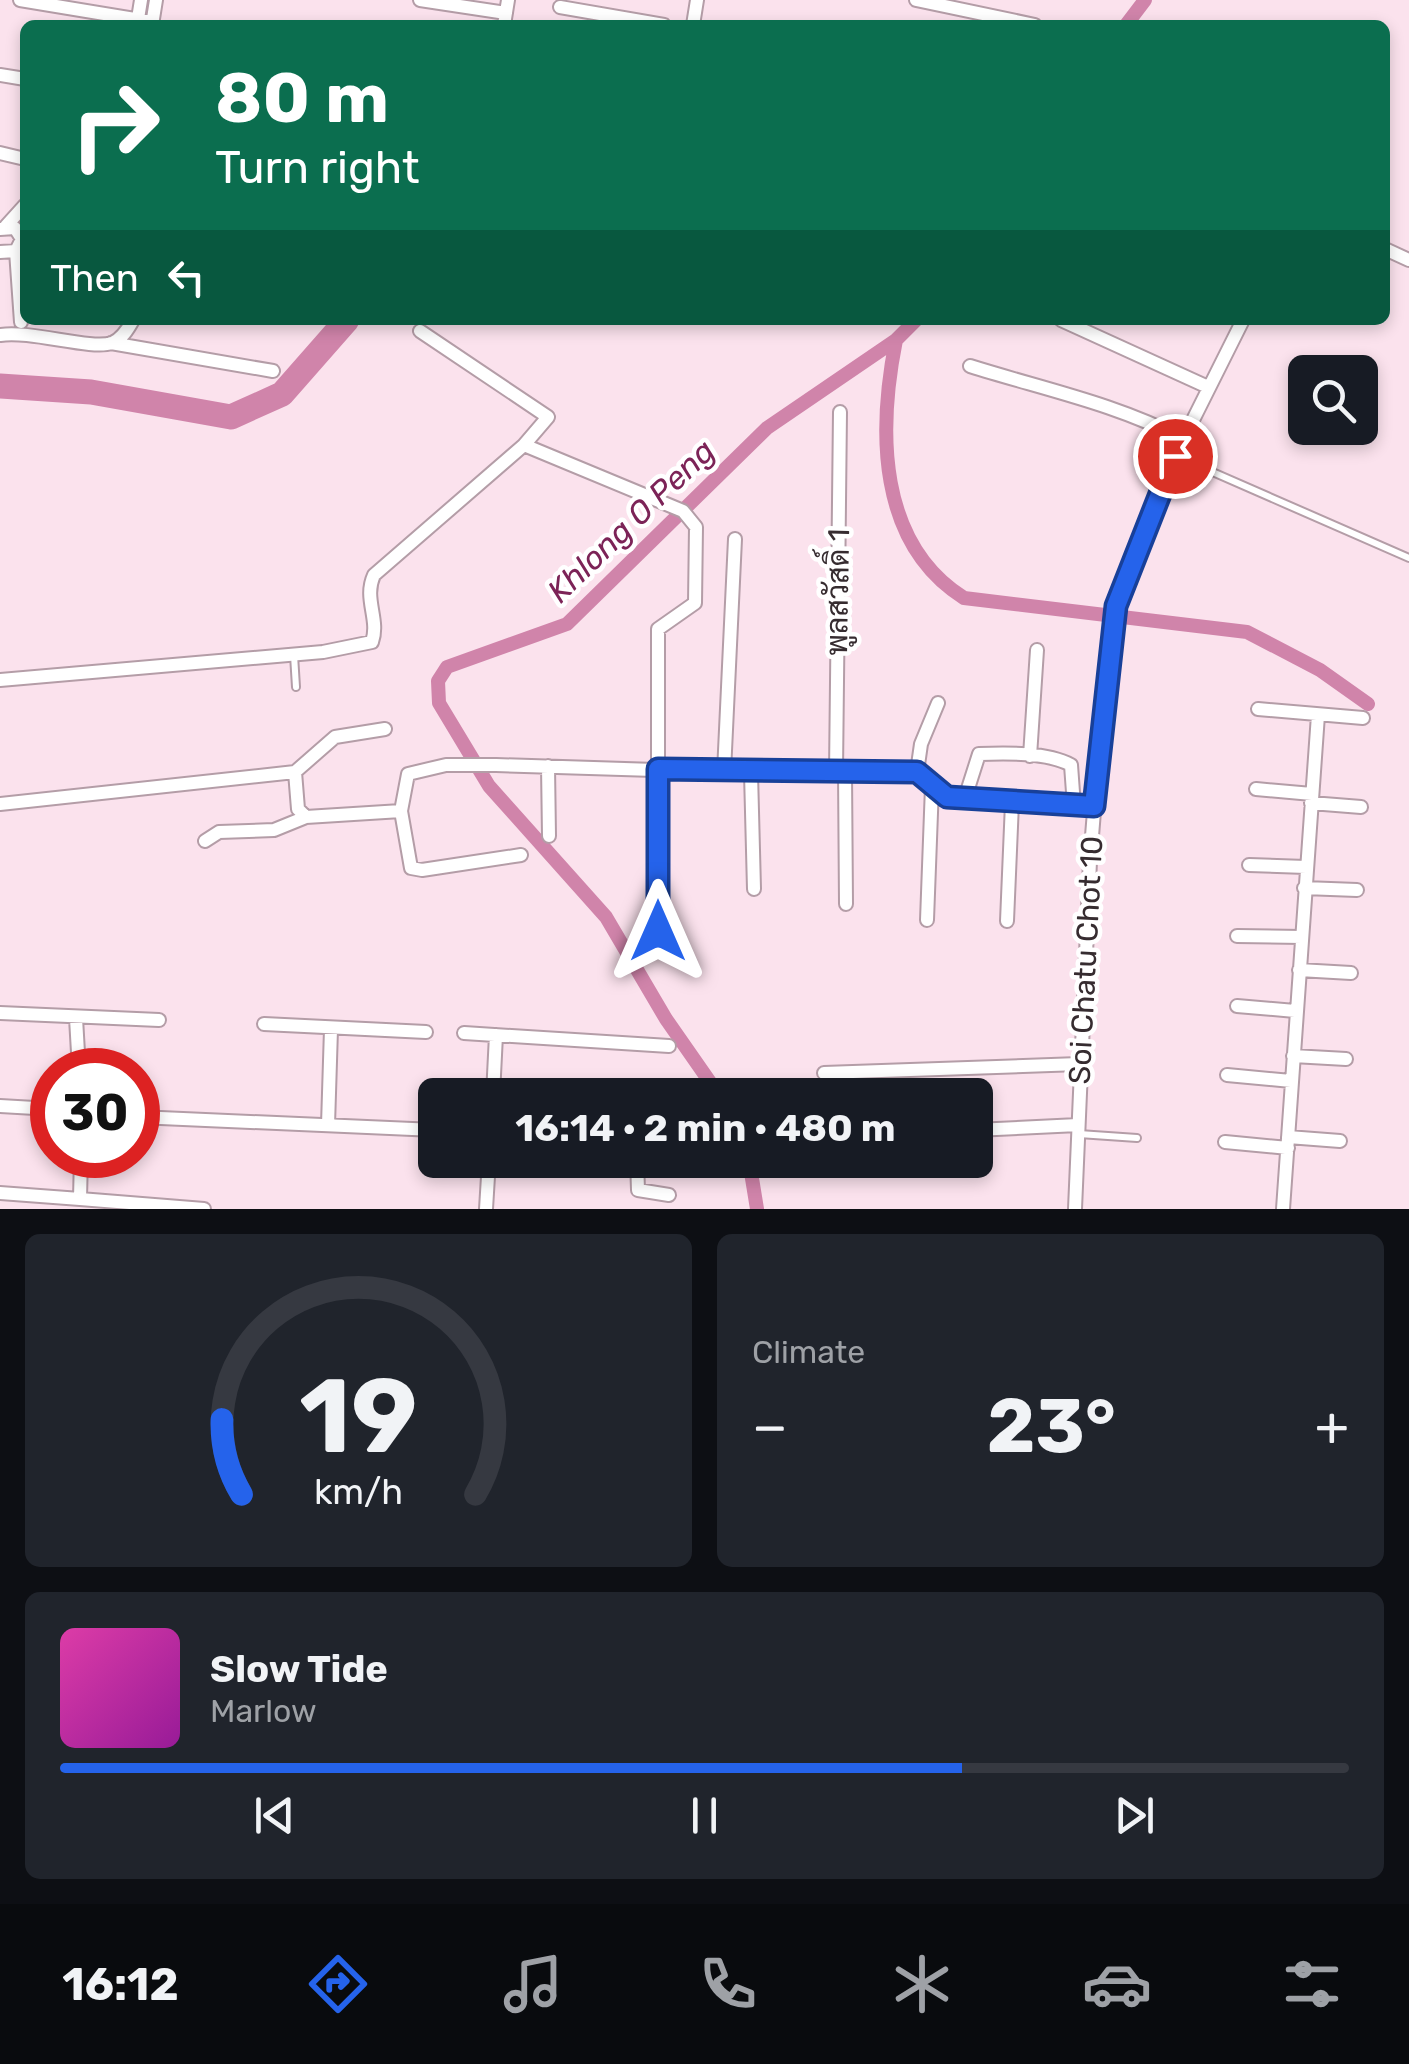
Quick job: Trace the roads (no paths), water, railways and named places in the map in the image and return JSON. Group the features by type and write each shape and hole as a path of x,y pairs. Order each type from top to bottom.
{"street":[{"path":"20,0 126,20"},
{"path":"420,0 506,13"},
{"path":"916,0 1011,20"},
{"path":"560,7 635,20"},
{"path":"9,253 20,316"},
{"path":"111,343 128,325"},
{"path":"1072,325 1208,387"},
{"name":"Soi Chatu Chot 10","path":"1074,1209 1094,806 1114,618 1122,584 1175,456 1240,325"},
{"path":"0,680 294,655 372,642 375,627 368,592 374,575 524,445 548,417 420,331"},
{"path":"0,335 24,332 111,343 273,371"},
{"path":"970,366 1098,408 1129,411 1184,438"},
{"name":"พูลสวัสดิ์ 1","path":"840,412 840,772 846,904"},
{"path":"524,445 683,511 696,527 695,604 658,629 658,931"},
{"path":"724,772 735,539"},
{"path":"1030,756 1037,650"},
{"path":"917,772 921,744 938,702"},
{"path":"1258,709 1363,718"},
{"path":"1283,1209 1318,715"},
{"path":"0,804 295,772 335,737 384,729"},
{"path":"965,798 979,754 1030,756 1056,758 1072,766 1074,806"},
{"path":"521,855 414,870 401,811 408,774 446,765 496,764 751,773 917,772 947,797 1094,806"},
{"path":"548,766 549,836"},
{"path":"295,772 298,808 306,817"},
{"path":"751,773 754,889"},
{"path":"927,920 932,786"},
{"path":"1256,789 1360,808"},
{"path":"1007,921 1012,803"},
{"path":"205,841 220,832 274,830 306,817 401,811"},
{"path":"1249,865 1306,867"},
{"path":"1304,888 1357,890"},
{"path":"1237,936 1302,937"},
{"path":"1299,970 1352,973"},
{"path":"1237,1006 1296,1011"},
{"path":"0,1013 158,1020"},
{"path":"76,1018 78,1048"},
{"path":"264,1024 426,1032"},
{"path":"328,1126 331,1028"},
{"path":"464,1033 669,1046"},
{"path":"494,1078 496,1035"},
{"path":"1293,1056 1346,1058"},
{"path":"824,1073 1079,1064"},
{"path":"1227,1076 1291,1081"},
{"path":"0,1106 30,1108"},
{"path":"160,1118 418,1129"},
{"path":"993,1130 1078,1129"},
{"path":"1225,1142 1340,1141"},
{"path":"80,1178 80,1199"},
{"path":"486,1209 488,1178"},
{"path":"638,1178 638,1190 669,1195"},
{"path":"0,1193 204,1209"}],"lane":[{"path":"1175,456 1409,558"},
{"path":"294,655 296,686"},
{"path":"1078,1129 1137,1138"}],"waterway":[{"name":"Khlong O Peng","path":"1130,20 1145,0"},
{"path":"0,386 91,392 231,417 282,394 343,325"},
{"name":"Khlong O Peng","path":"707,1078 666,1019 606,917 489,786 439,703 438,681 447,667 567,624 767,428 896,340 911,325"},
{"path":"896,340 887,411 891,482 914,547 935,575 964,598 1247,632 1320,670 1368,704"},
{"name":"Khlong O Peng","path":"752,1178 757,1209"}]}
